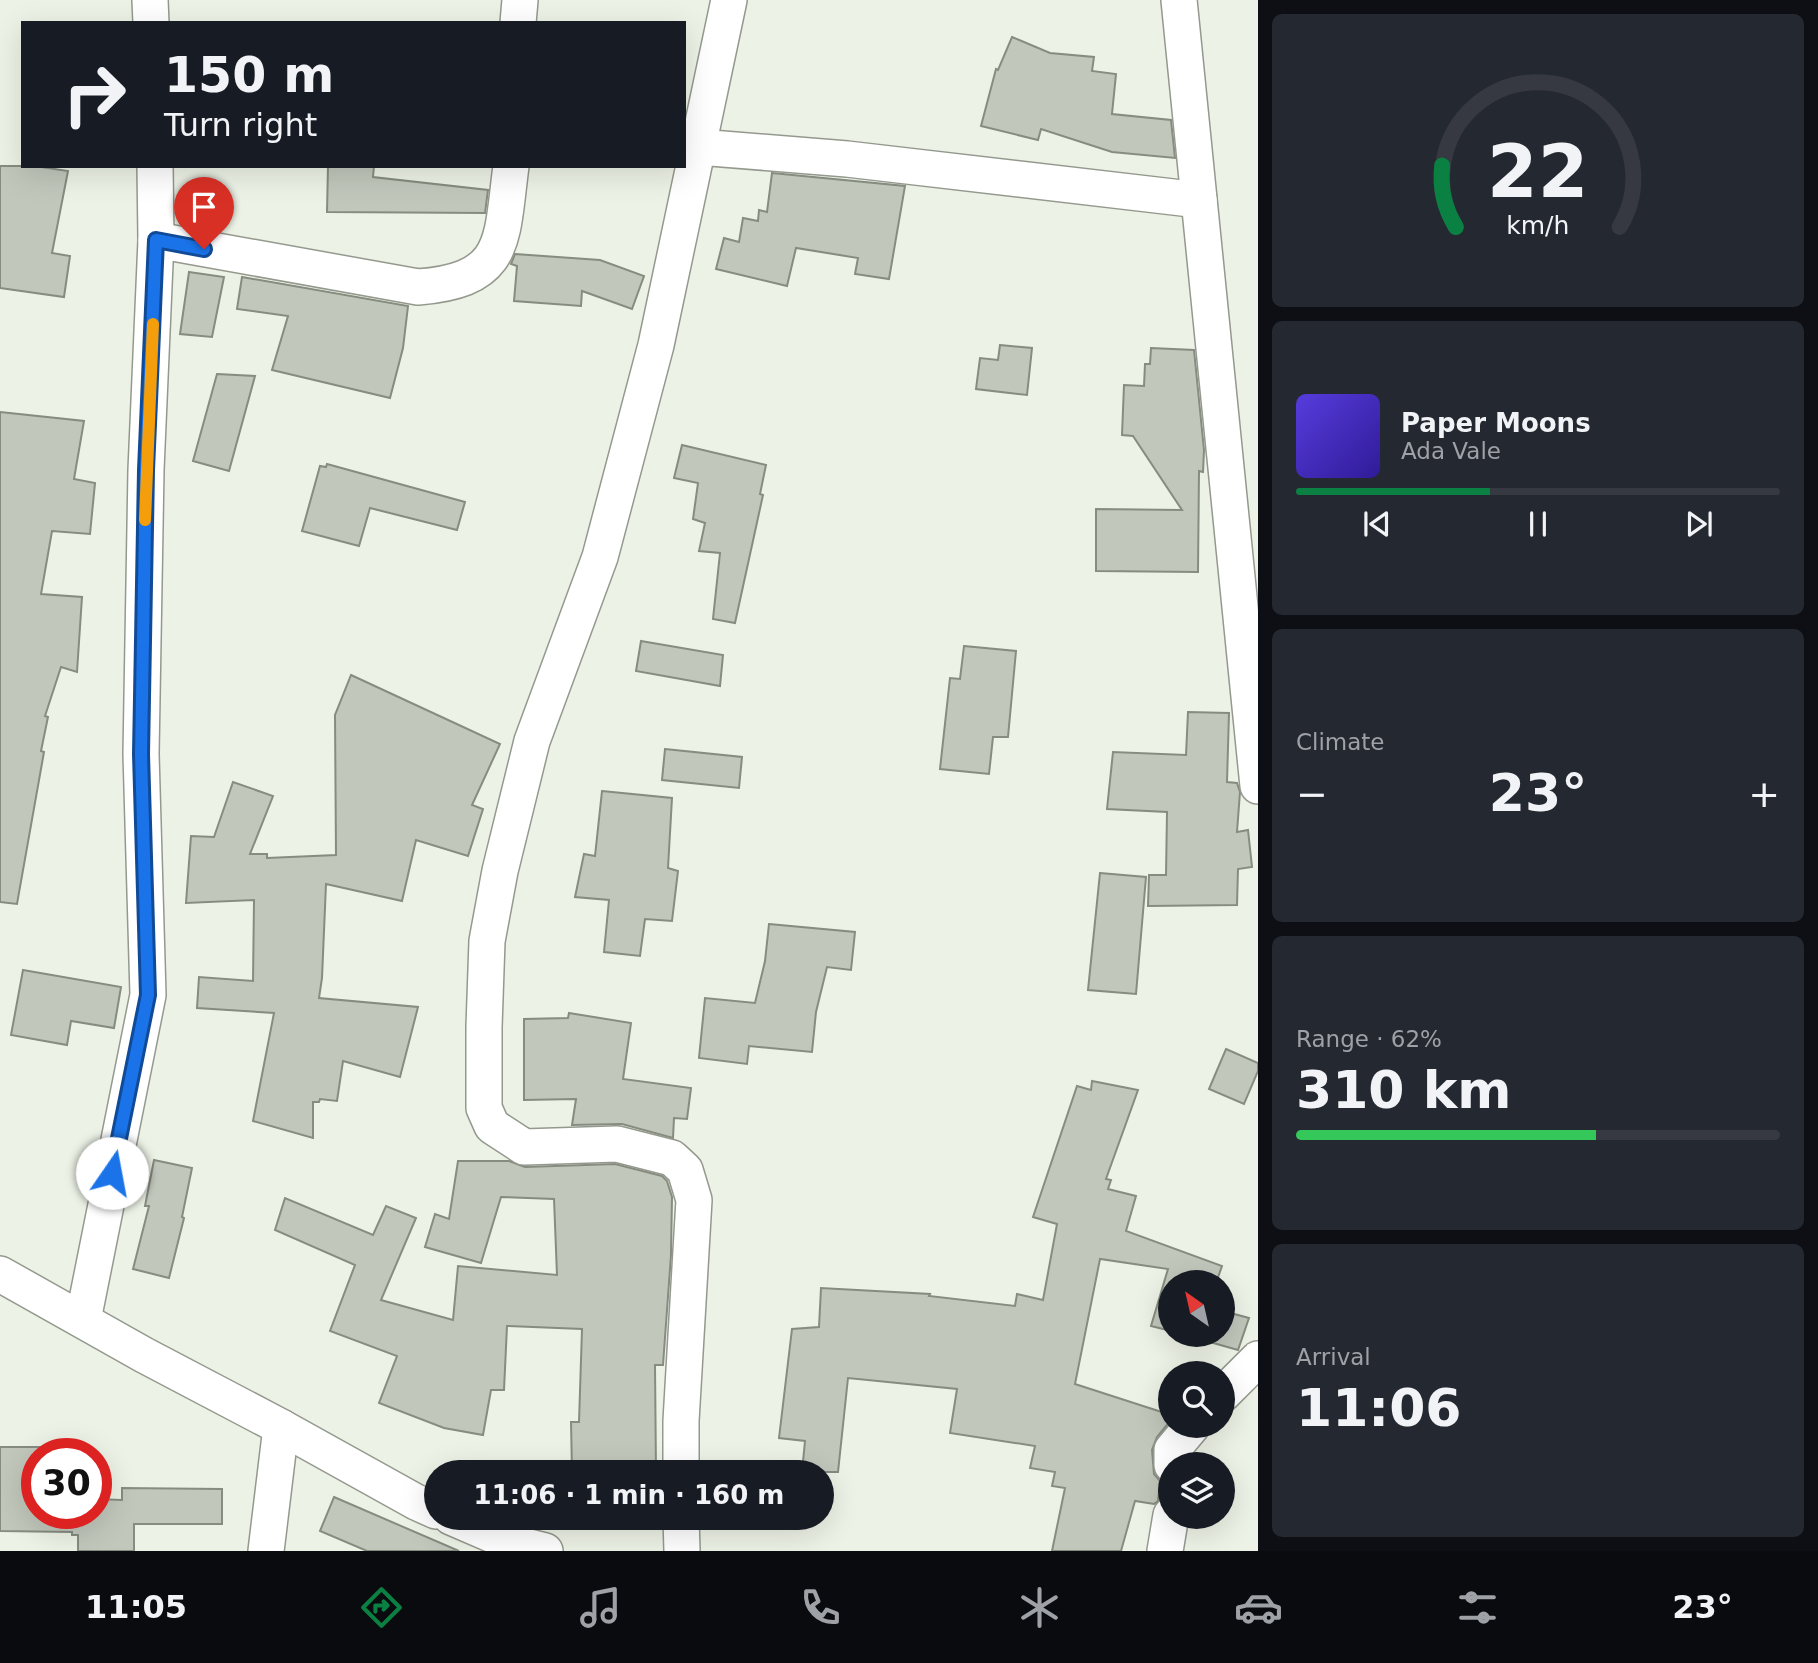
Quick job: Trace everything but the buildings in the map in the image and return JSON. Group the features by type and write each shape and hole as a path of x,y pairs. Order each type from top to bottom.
{"street":[{"path":"150,0 151,21"},
{"path":"518,21 520,0"},
{"path":"681,1460 694,1200 685,1170 672,1158 617,1144 524,1147 492,1126 484,1108 484,1027 487,940 503,858 532,741 600,557 656,345 729,0"},
{"path":"1179,0 1258,786"},
{"path":"698,147 847,159 1199,200"},
{"path":"83,1320 148,995 141,754 146,470 156,240 155,168"},
{"path":"156,240 418,287 459,281 481,271 494,256 502,233 511,168"},
{"path":"0,1274 424,1506"},
{"path":"1235,1382 1258,1359"},
{"path":"266,1551 281,1427"},
{"path":"1172,1452 1182,1438"},
{"path":"1165,1551 1169,1529"},
{"path":"481,1530 509,1542 545,1551"},
{"path":"681,1530 682,1551"}],"slow traffic":[{"path":"145,520 153,324"}],"route":[{"path":"112,1173 148,995 141,754 146,470 156,240 204,249"}]}
